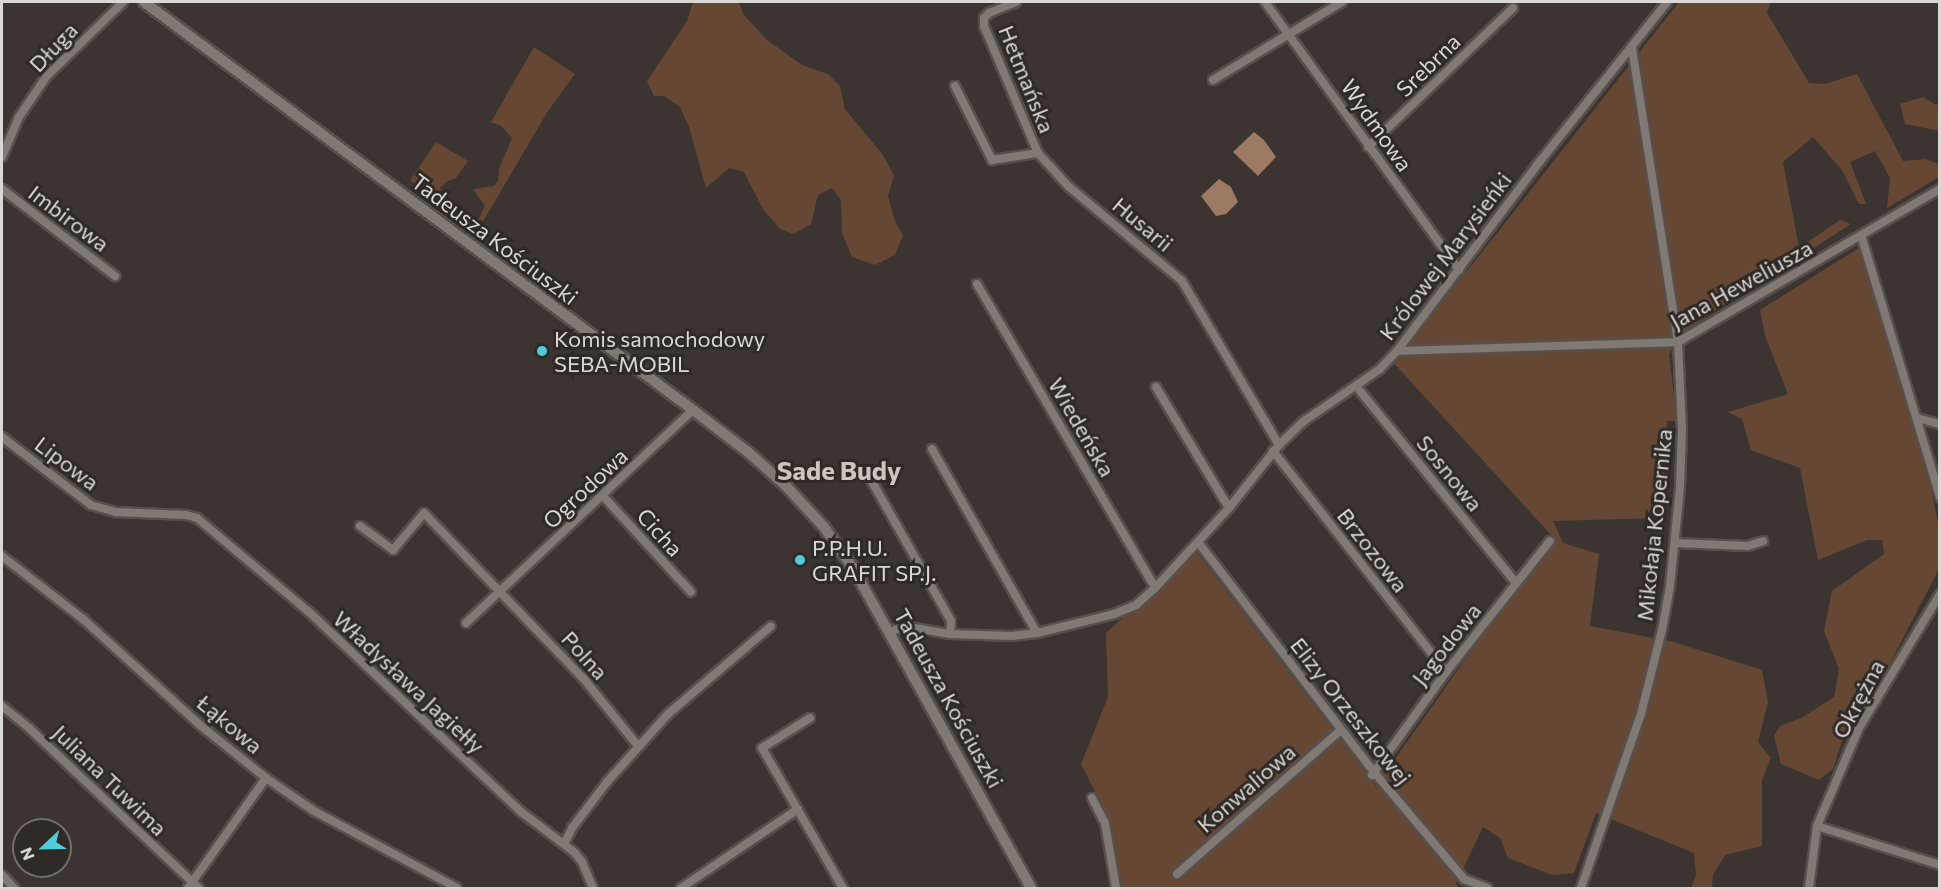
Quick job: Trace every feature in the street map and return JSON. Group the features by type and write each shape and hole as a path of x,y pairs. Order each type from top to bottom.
{"main road":[{"name":"Tadeusza Kościuszki","path":"144,2 693,410 767,468 806,506 840,549 891,632 1032,888"}],"street":[{"name":"Długa","path":"2,157 19,117 46,77 123,2"},
{"name":"Hetmańska","path":"1016,2 988,13 984,18 984,26 1038,153"},
{"name":"Wydmowa","path":"1265,2 1320,74 1368,147 1459,270"},
{"path":"1213,80 1342,2"},
{"name":"Królowej Marysieńki","path":"891,632 903,626 950,634 1012,636 1037,633 1114,614 1136,604 1155,588 1198,542 1276,448 1304,421 1380,369 1397,351 1541,160 1667,2"},
{"name":"Srebrna","path":"1368,147 1513,8"},
{"name":"Mikołaja Kopernika","path":"1581,888 1641,714 1662,630 1675,543 1682,430 1678,342 1632,48"},
{"path":"955,86 992,160 1038,153"},
{"name":"Husarii","path":"1038,153 1068,186 1182,280 1276,448"},
{"name":"Imbirowa","path":"2,189 115,276"},
{"name":"Jana Heweliusza","path":"1397,351 1678,342 1940,189"},
{"path":"1862,235 1939,495"},
{"name":"Wiedeńska","path":"977,284 1155,588"},
{"name":"Sosnowa","path":"1356,386 1516,583"},
{"path":"1156,387 1228,508"},
{"name":"Ogrodowa","path":"501,591 693,410"},
{"path":"1917,418 1940,424"},
{"name":"Lipowa","path":"2,437 91,505 116,512 186,515"},
{"name":"Brzozowa","path":"1276,448 1446,672"},
{"path":"932,449 1037,633"},
{"path":"867,473 951,621 950,634"},
{"name":"Cicha","path":"603,496 691,592"},
{"name":"Polna","path":"360,526 393,550 424,513 583,678 638,746"},
{"name":"Władysława Jagiełły","path":"186,515 197,518 308,611 520,811 564,844 582,862 593,888"},
{"name":"Jagodowa","path":"1372,775 1446,672 1551,541"},
{"path":"1675,543 1748,546 1763,541"},
{"name":"Elizy Orzeszkowej","path":"1198,542 1372,775 1464,879 1487,888"},
{"name":"Łąkowa","path":"2,556 83,619 201,726 266,778 314,811 457,888"},
{"path":"465,623 501,591"},
{"name":"Okrężna","path":"1809,888 1817,826 1859,728 1940,594"},
{"path":"564,844 572,828 638,746 668,714 771,626"},
{"name":"Juliana Tuwima","path":"2,706 29,728 193,887"},
{"path":"810,718 762,748 843,888"},
{"name":"Konwaliowa","path":"1177,874 1340,731"},
{"path":"193,887 266,778"},
{"path":"1092,798 1105,823 1116,888"},
{"path":"681,888 798,809"},
{"path":"1817,826 1940,865"},
{"path":"2,875 14,888"}],"shaded area":[{"path":"693,2 739,2 743,14 767,40 802,65 828,74 840,86 845,109 883,155 894,176 888,196 895,221 903,235 895,255 875,265 852,257 842,233 841,200 832,188 818,195 811,224 794,234 780,229 763,209 744,172 729,168 706,188 689,127 680,107 664,96 654,96 647,81 687,21"},
{"path":"1679,2 1771,2 1767,13 1809,83 1825,84 1857,74 1903,161 1925,159 1939,164 1939,177 1887,208 1890,178 1875,151 1850,162 1866,204 1859,204 1842,170 1813,137 1783,162 1799,248 1840,220 1851,224 1681,333 1669,355 1677,421 1667,421 1661,518 1553,521 1563,543 1599,554 1590,626 1674,642 1762,670 1768,702 1758,742 1771,758 1762,780 1762,846 1725,855 1713,875 1712,888 1691,888 1696,875 1694,853 1596,813 1574,873 1552,875 1508,858 1500,838 1483,827 1456,884 1459,888 1117,888 1109,819 1081,764 1108,697 1106,633 1195,550 1376,786 1552,536 1390,359 1471,266"},
{"path":"534,47 575,74 548,111 481,225 476,229 410,180 436,142 468,161 456,178 446,182 440,188 444,199 479,226 478,220 485,206 473,189 494,186 498,181 499,169 512,138 501,126 491,122"},
{"path":"1923,97 1936,105 1939,103 1939,131 1905,124 1900,104"},
{"path":"1254,132 1264,140 1276,157 1258,176 1233,152"},
{"path":"1219,179 1231,187 1238,202 1226,214 1216,216 1201,196"},
{"path":"1859,248 1931,489 1939,527 1939,569 1887,669 1847,726 1833,769 1819,780 1781,764 1774,736 1780,726 1803,717 1834,697 1839,669 1824,631 1832,591 1884,554 1882,540 1867,540 1818,560 1800,468 1751,450 1742,419 1728,412 1788,394 1765,336 1760,310"}],"place":[{"name":"Komis samochodowy SEBA-MOBIL","path":"542,351"},
{"name":"P.P.H.U. GRAFIT SP.J.","path":"800,560"}],"district":[{"name":"Sade Budy","path":"839,470"}]}
